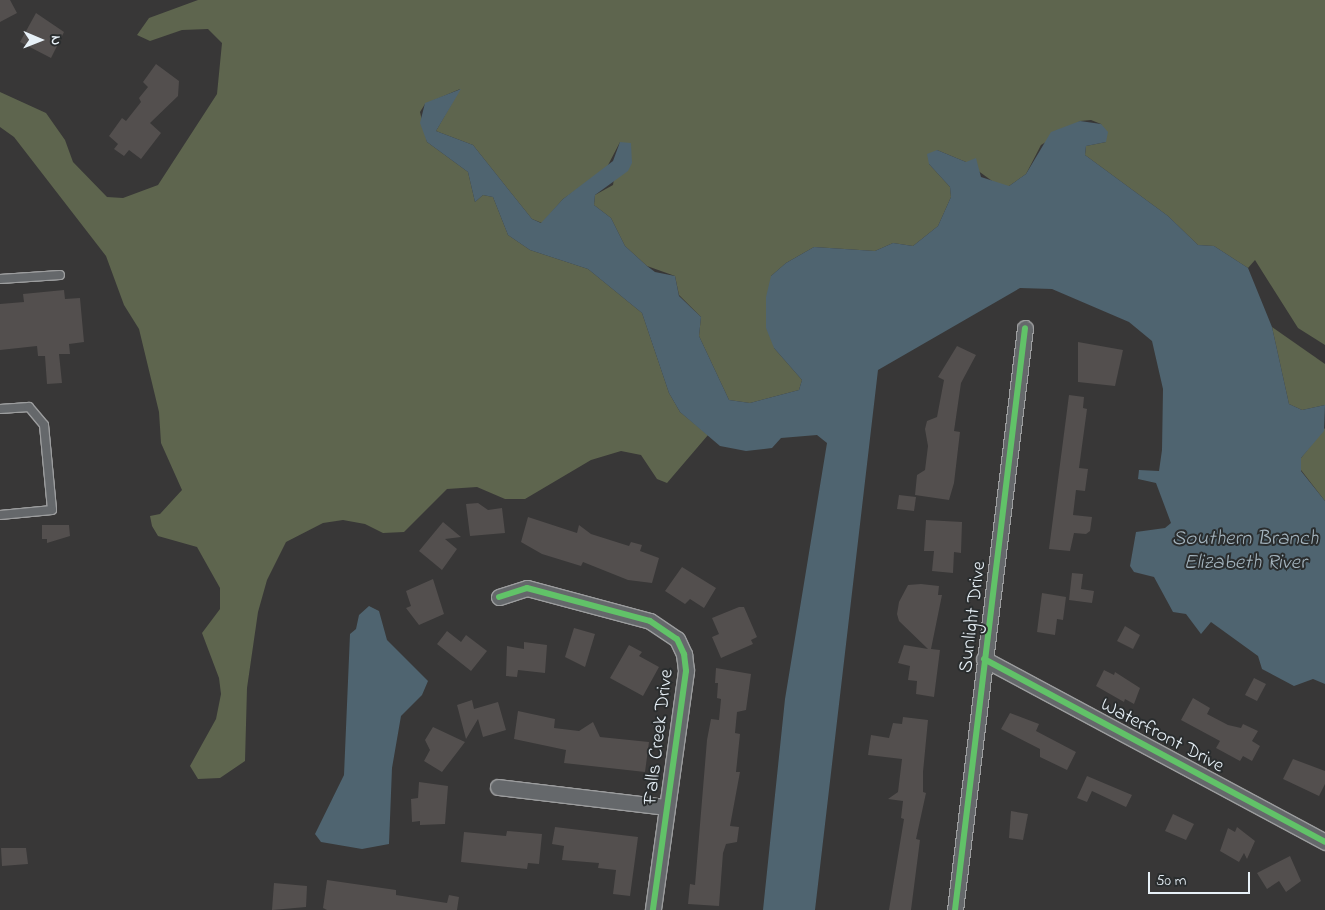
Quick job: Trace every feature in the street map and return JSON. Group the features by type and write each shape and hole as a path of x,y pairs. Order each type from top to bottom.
{"street":[{"name":"Sunlight Drive","path":"955,910 1025,328"},
{"name":"Falls Creek Drive","path":"499,597 513,590 540,590 650,621 677,639 684,654 686,671 653,910"},
{"name":"Waterfront Drive","path":"984,658 1325,842"},
{"path":"498,787 666,807"}],"lane":[{"path":"0,279 60,275"},
{"path":"0,409 29,406 44,425 52,510 0,515"}],"green space":[{"path":"198,0 1325,0 1325,345 1298,328 1255,260 1248,268 1214,246 1198,245 1168,216 1085,155 1086,146 1106,142 1101,124 1091,120 1080,121 1041,145 1026,174 1009,186 999,186 966,162 937,150 929,164 950,187 951,197 938,226 913,246 893,243 875,251 814,247 786,263 771,276 774,348 802,380 799,390 750,403 729,400 699,336 701,317 679,295 675,276 647,266 625,246 611,218 594,205 595,195 613,185 620,142 606,169 563,199 542,223 532,219 473,145 436,131 460,89 425,104 420,112 427,142 468,172 475,202 483,195 493,197 508,235 530,250 588,269 642,313 669,393 680,412 708,435 667,483 657,479 641,455 621,451 591,460 525,499 505,499 477,487 447,489 404,532 383,533 365,524 343,520 323,523 286,542 267,580 258,612 247,688 245,761 220,778 198,779 190,766 216,719 221,694 219,678 202,633 220,609 220,588 197,547 158,536 152,526 150,516 160,514 182,490 161,443 159,412 139,329 124,305 106,256 14,137 0,127 0,92 46,113 65,140 73,162 107,197 123,198 158,185 217,94 222,43 208,29 182,30 150,41 137,35 149,18"},
{"path":"1272,327 1325,364 1325,405 1302,410 1289,404"},
{"path":"1325,428 1325,501 1301,470 1301,458"}],"water":[{"name":"Southern Branch Elizabeth River","path":"461,89 436,131 473,145 532,219 541,223 563,199 613,161 620,142 631,143 632,163 628,171 595,195 594,205 611,218 625,246 647,266 655,272 675,276 679,296 701,317 699,336 729,400 750,403 799,390 802,380 774,348 766,328 766,297 771,276 786,263 814,247 875,251 893,243 913,246 938,226 951,197 950,187 929,164 927,154 937,150 966,162 976,158 981,177 1009,186 1026,174 1051,132 1080,121 1101,124 1108,132 1106,142 1086,146 1085,155 1168,216 1198,245 1214,246 1248,268 1272,327 1289,404 1302,410 1325,405 1324,431 1301,458 1301,471 1325,501 1325,684 1313,679 1294,686 1262,669 1258,656 1211,622 1201,634 1186,614 1173,612 1154,577 1134,572 1130,566 1136,532 1165,528 1171,523 1156,483 1138,479 1139,470 1159,471 1162,450 1163,389 1152,341 1129,322 1052,289 1020,288 878,370 815,910 763,910 785,699 827,443 817,435 781,438 772,448 746,451 720,446 680,412 669,393 642,313 588,269 530,250 508,235 493,197 483,195 475,202 468,172 427,142 420,123 425,103"},
{"path":"369,606 379,611 387,640 428,681 422,695 401,716 392,768 389,844 362,849 321,842 315,834 344,775 350,634 356,629 359,615"}],"building":[{"path":"0,0 10,0 17,13 0,22"},
{"path":"36,13 64,32 51,58 20,42"},
{"path":"156,64 179,81 178,96 150,123 161,133 141,159 129,150 124,156 114,149 118,144 109,136 122,118 126,121 141,102 139,98 148,87 143,82"},
{"path":"64,290 65,299 80,298 84,342 69,344 70,354 59,354 62,383 47,384 45,356 38,356 37,346 0,350 0,304 24,302 23,294"},
{"path":"1078,342 1123,350 1115,386 1078,382"},
{"path":"957,346 976,355 961,383 954,431 960,432 954,483 949,500 915,495 917,475 925,470 928,446 925,429 927,421 937,417 944,380 938,377"},
{"path":"1069,395 1084,397 1083,408 1087,409 1079,468 1088,469 1085,491 1076,490 1073,515 1092,517 1090,531 1086,534 1074,533 1070,551 1049,549"},
{"path":"899,495 916,497 914,511 897,509"},
{"path":"478,503 488,510 502,508 505,533 470,536 466,504"},
{"path":"528,517 577,533 579,525 591,534 629,546 631,542 642,545 640,551 659,558 652,583 628,580 583,562 581,566 542,554 521,542"},
{"path":"926,520 962,522 961,553 954,552 953,573 932,571 934,551 924,551"},
{"path":"443,522 461,537 445,539 457,549 442,570 419,551"},
{"path":"42,525 69,525 70,536 47,543 47,539 42,539"},
{"path":"682,567 716,588 704,608 690,599 685,604 665,591"},
{"path":"1072,573 1083,574 1081,589 1094,591 1092,603 1069,600"},
{"path":"433,579 444,614 419,625 406,608 411,606 406,591"},
{"path":"908,585 939,586 938,595 942,595 931,649 940,650 934,697 916,694 917,681 908,680 910,666 898,663 904,645 928,649 899,621 897,614 899,602"},
{"path":"1042,593 1066,597 1063,620 1057,619 1055,635 1037,632"},
{"path":"739,607 744,607 757,637 751,640 753,644 721,658 712,637 719,634 712,618"},
{"path":"1125,626 1140,635 1133,649 1117,641"},
{"path":"574,628 595,634 585,667 565,657"},
{"path":"447,631 461,642 466,635 487,651 471,671 437,644"},
{"path":"524,642 547,645 545,673 518,670 517,677 506,676 507,646 524,649"},
{"path":"629,645 642,652 639,656 659,667 643,696 610,678"},
{"path":"716,668 751,674 746,710 737,712 735,733 740,734 736,772 740,772 730,826 739,827 737,842 726,844 723,853 719,906 688,904 690,884 695,885 707,740 711,719 719,720 721,699 717,698"},
{"path":"1104,670 1114,675 1115,672 1140,688 1134,704 1125,699 1124,702 1096,686"},
{"path":"1254,678 1266,684 1257,701 1245,695"},
{"path":"1193,698 1210,708 1207,714 1228,725 1241,728 1243,724 1258,731 1252,741 1260,746 1252,761 1243,756 1240,761 1216,748 1220,741 1181,720"},
{"path":"472,700 474,709 498,702 506,730 483,737 478,719 466,739 457,705"},
{"path":"518,711 555,719 554,728 579,731 593,722 600,737 649,742 645,772 564,763 566,750 514,739"},
{"path":"1010,713 1039,724 1036,731 1076,752 1067,770 1040,757 1040,749 1001,729"},
{"path":"903,717 928,720 923,772 923,792 926,793 916,839 920,840 911,910 889,910 904,819 901,818 903,801 888,799 898,792 902,759 868,755 871,735 889,738 893,723 902,724"},
{"path":"433,727 465,742 442,772 424,761 430,750 425,740"},
{"path":"1293,759 1325,771 1325,784 1319,796 1283,779"},
{"path":"1087,776 1132,795 1126,807 1092,791 1087,802 1077,798"},
{"path":"419,782 448,786 445,824 420,825 420,821 412,822 411,799 418,798"},
{"path":"1011,811 1028,814 1023,840 1009,838"},
{"path":"1173,814 1194,824 1186,840 1165,831"},
{"path":"555,827 638,837 630,896 613,894 616,870 598,868 599,863 562,860 564,846 552,844"},
{"path":"1237,827 1255,841 1247,859 1244,853 1239,862 1220,851 1228,828 1235,832"},
{"path":"507,831 542,834 539,864 528,863 527,869 461,862 464,832 506,836"},
{"path":"1,848 26,848 28,864 2,866"},
{"path":"1290,856 1301,881 1286,892 1279,881 1267,889 1257,873"},
{"path":"327,880 396,890 396,895 447,903 449,895 459,897 457,910 327,910 323,908"},
{"path":"274,883 307,886 306,907 272,910"}],"cycle path":[{"path":"955,910 1025,328"},
{"path":"499,597 527,588 650,621 677,639 684,654 686,671 653,910"},
{"path":"984,659 1325,842"}]}
